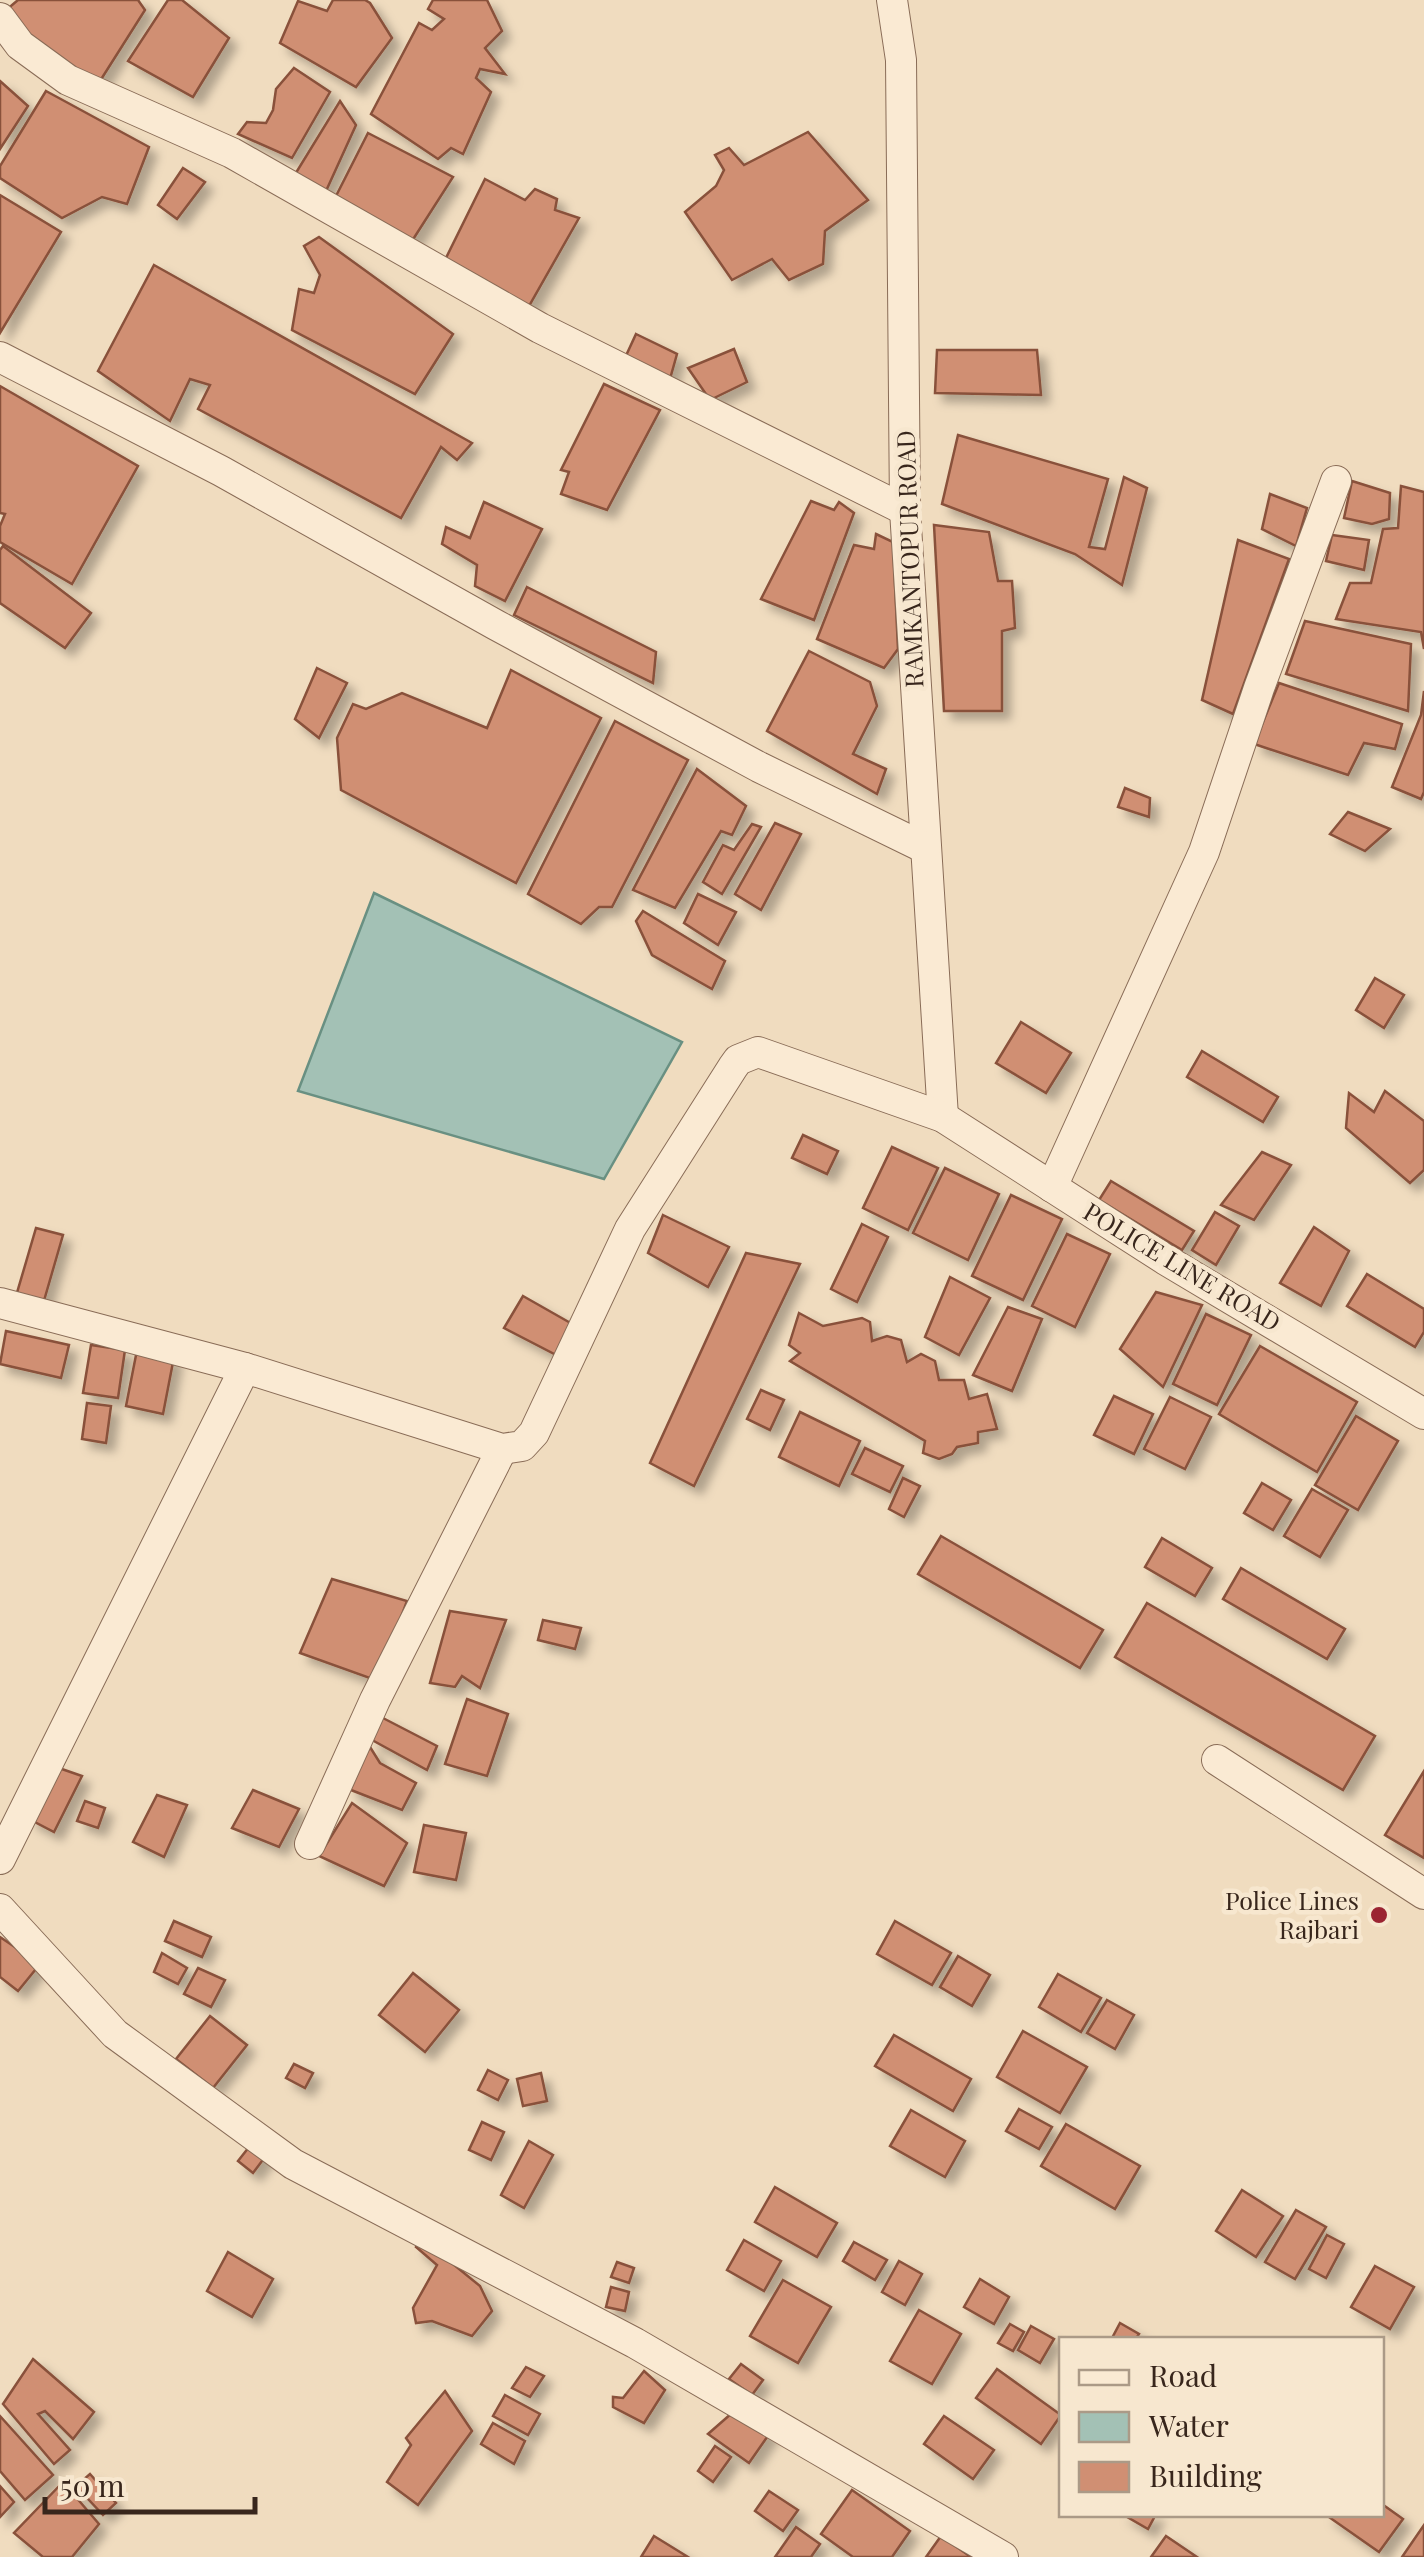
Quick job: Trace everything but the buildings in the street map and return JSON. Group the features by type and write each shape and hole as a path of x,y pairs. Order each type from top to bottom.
{"street":[{"name":"RAMKANTOPUR ROAD","path":"892,0 902,60 904,510 942,1117"},
{"path":"0,18 20,45 68,80 232,153 540,328 904,510"},
{"path":"0,357 221,471 758,768 924,848"},
{"path":"1052,1187 1204,852 1259,688 1336,481"},
{"name":"POLICE LINE ROAD","path":"502,1449 522,1446 534,1433 630,1228 738,1060 758,1052 942,1117 1424,1414"},
{"path":"0,1303 244,1368 502,1449 374,1700 310,1844"},
{"path":"0,1860 244,1368"},
{"path":"1217,1760 1424,1894"},
{"path":"0,1908 115,2034 292,2164 635,2343 1003,2557"}],"water":[{"path":"374,893 682,1042 604,1179 298,1091"}],"place":[{"name":"Police Lines Rajbari","path":"1379,1915"}]}
